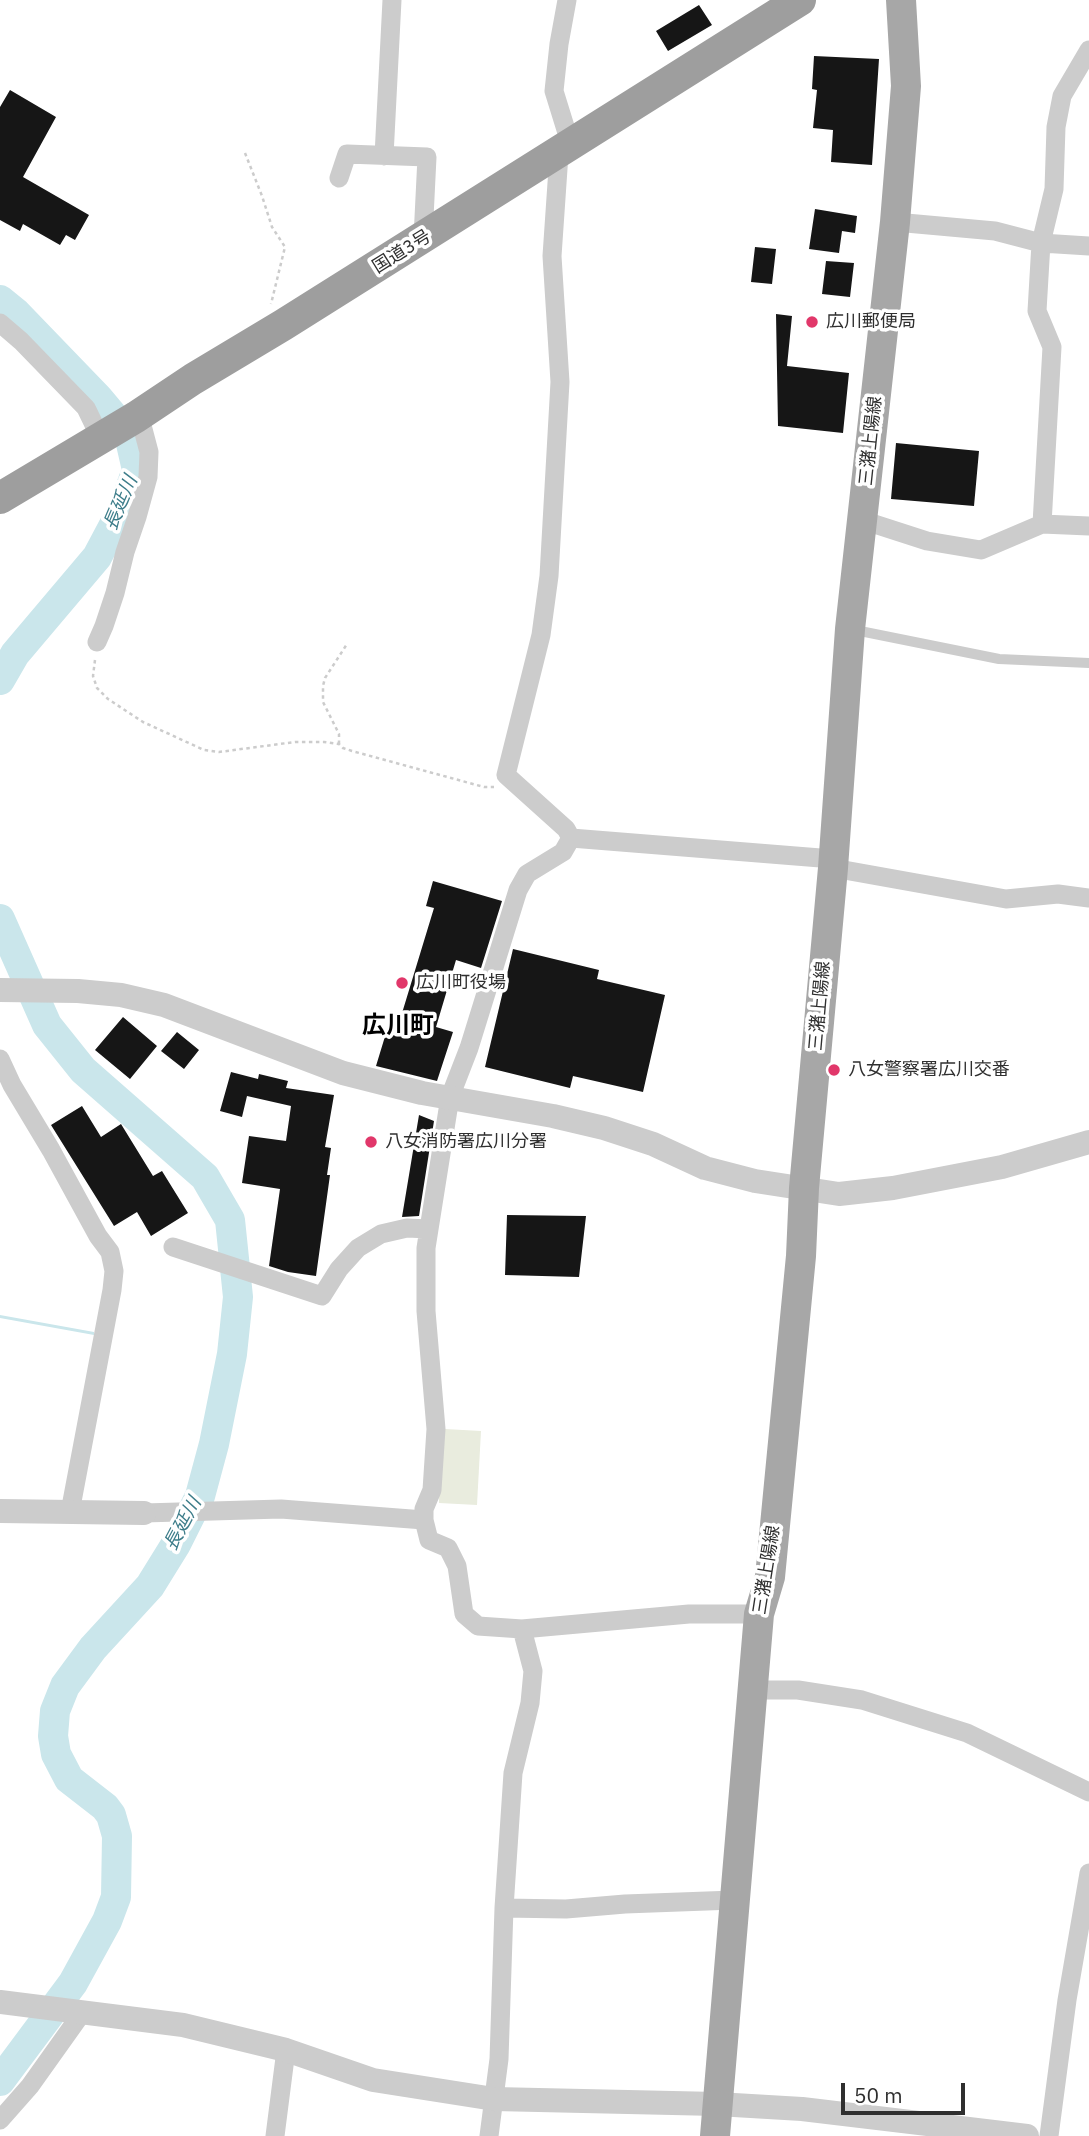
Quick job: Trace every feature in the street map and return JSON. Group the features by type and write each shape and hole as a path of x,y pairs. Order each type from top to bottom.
{"highway":[{"name":"国道3号","path":"0,498 283,326 800,0"}],"main road":[{"name":"三潴上陽線","path":"715,2136 759,1614 770,1577 802,1256 804,1188 833,864 850,629 895,222 906,86 901,0"}],"street":[{"path":"384,156 392,0"},
{"path":"567,0 554,91 565,150 552,256 560,382 549,576 541,635 506,775 566,829 571,838"},
{"path":"1042,524 1052,347 1037,312 1041,243 1054,189 1056,127 1062,96 1089,50"},
{"path":"340,178 347,154 427,157 424,238"},
{"path":"895,222 995,231 1041,243 1089,246"},
{"path":"0,323 86,408 103,436"},
{"path":"97,642 115,593 148,477 149,452 137,416"},
{"path":"862,520 928,541 981,550 1042,524 1089,526"},
{"path":"571,838 833,864 1006,899 1058,894 1089,898"},
{"path":"571,838 563,852 527,874 518,890 469,1048 450,1097 426,1248 426,1311 436,1429 432,1490 424,1508 424,1520 429,1540 448,1548 457,1566 464,1615 478,1626 522,1629 690,1614 759,1614"},
{"path":"0,990 78,990 121,995 164,1005 343,1073 422,1093 553,1116 604,1128 653,1144 705,1167 755,1181 839,1194 893,1188 1002,1167 1089,1142"},
{"path":"0,1059 98,1236 110,1252 114,1271 70,1511"},
{"path":"173,1247 322,1296 339,1269 358,1248 382,1234 407,1228 429,1229"},
{"path":"0,1511 156,1513 281,1509 424,1520"},
{"path":"489,2136 499,2059 504,1908 513,1773 530,1703 533,1671 522,1629"},
{"path":"754,1690 798,1690 862,1700 967,1733 1089,1792"},
{"path":"1049,2136 1067,2000 1089,1873"},
{"path":"504,1908 566,1909 625,1903 734,1900"},
{"path":"10,2004 183,2025 286,2050 373,2080 494,2099 717,2104 802,2109 977,2133 1027,2136"},
{"path":"0,2120 30,2085 78,2012"},
{"path":"275,2136 286,2050"}],"lane":[{"path":"850,629 999,659 1089,663"}],"path":[{"path":"245,153 272,227 285,247 270,306"},
{"path":"97,642 93,676 97,688 107,699 143,722 204,750 219,752 295,742 324,742 339,744 352,751 484,787 498,788 506,775"},
{"path":"339,744 339,734 323,702 323,696 325,678 347,645"}],"shaded area":[{"path":"445,1429 481,1431 477,1505 439,1503 440,1434"}],"water":[{"path":"0,1315 94,1332 94,1335 0,1318"}],"building":[{"path":"699,5 712,25 668,51 656,31"},
{"path":"814,56 879,59 872,165 831,162 833,130 813,128 817,90 812,89"},
{"path":"10,90 56,117 23,177 89,215 75,240 66,235 60,245 23,224 20,231 0,220 0,107"},
{"path":"815,209 857,216 855,233 842,231 839,253 809,249"},
{"path":"755,247 776,249 772,284 751,282"},
{"path":"826,261 854,263 850,297 822,294"},
{"path":"776,314 792,316 787,366 849,373 843,433 778,426"},
{"path":"896,443 979,451 974,506 891,499"},
{"path":"433,881 502,901 481,968 456,960 436,1027 453,1032 437,1081 376,1066 390,1020 399,1023 434,908 426,906"},
{"path":"513,949 599,970 597,979 665,995 643,1092 573,1076 570,1088 485,1067"},
{"path":"123,1017 157,1046 130,1079 95,1050"},
{"path":"177,1032 199,1050 184,1069 161,1051"},
{"path":"231,1072 258,1079 259,1074 288,1081 286,1088 334,1095 325,1147 331,1148 327,1175 330,1175 316,1276 269,1266 280,1189 242,1183 249,1136 286,1141 291,1106 247,1096 242,1117 220,1111"},
{"path":"82,1106 101,1137 121,1124 153,1176 162,1171 188,1213 151,1236 137,1212 114,1226 51,1125"},
{"path":"419,1115 434,1121 419,1216 402,1217"},
{"path":"507,1215 586,1216 579,1277 505,1275"}],"waterway":[{"name":"長延川","path":"0,300 16,313 98,398 129,435 137,470 123,508 97,557 15,654 0,680"},
{"name":"長延川","path":"0,919 47,1025 83,1070 205,1177 230,1220 238,1297 232,1354 214,1444 200,1496 176,1544 150,1586 93,1648 65,1686 55,1711 53,1736 56,1754 69,1779 105,1807 111,1815 117,1836 116,1897 107,1921 73,1983 0,2081"}],"place":[{"name":"広川郵便局","path":"812,322"},
{"name":"広川町役場","path":"402,983"},
{"name":"八女警察署広川交番","path":"834,1070"},
{"name":"八女消防署広川分署","path":"371,1142"}],"district":[{"name":"広川町","path":"398,1026"}]}
